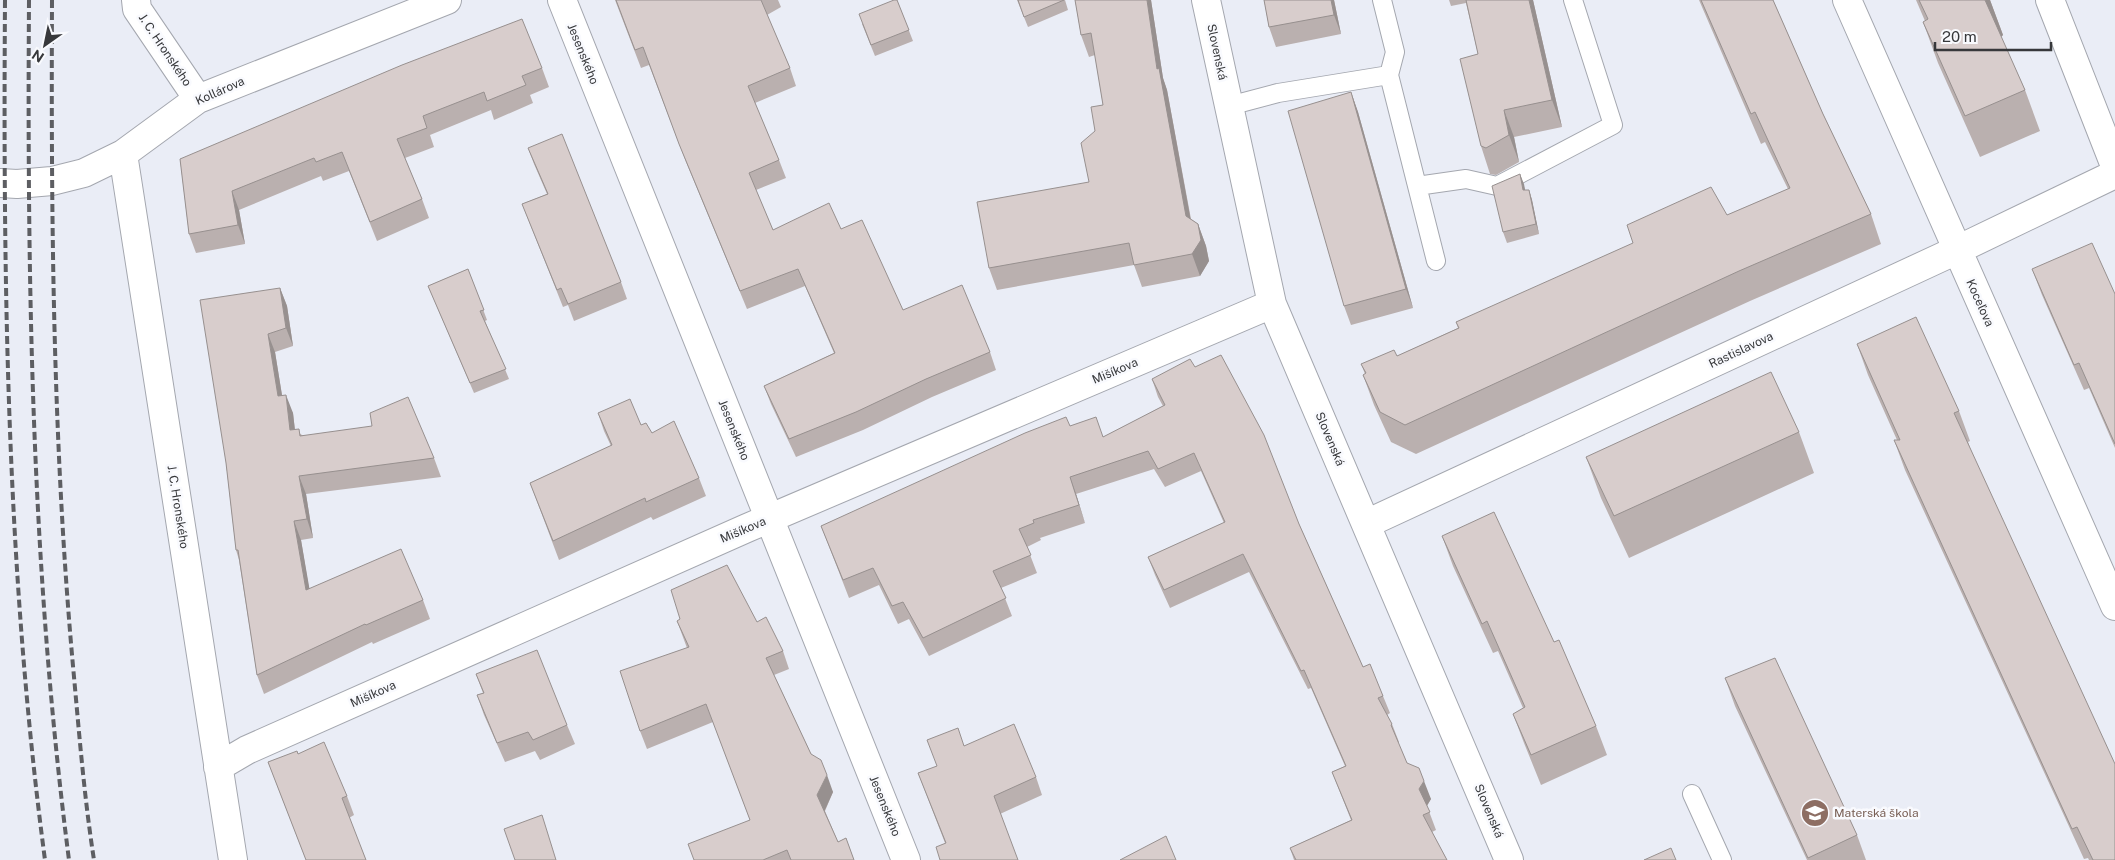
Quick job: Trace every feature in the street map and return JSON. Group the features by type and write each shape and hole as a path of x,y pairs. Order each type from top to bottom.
{"street":[{"name":"J. C. Hronského","path":"136,0 137,9 198,99"},
{"name":"Kollárova","path":"0,183 17,184 52,181 84,173 123,154 198,99 447,0"},
{"name":"Jesenského","path":"562,0 906,860"},
{"name":"Slovenská","path":"1206,0 1272,304 1509,860"},
{"name":"Koceľova","path":"1846,0 2115,606"},
{"path":"2050,0 2115,166"},
{"name":"J. C. Hronského","path":"123,154 233,860"},
{"name":"Rastislavova","path":"1366,524 1956,250 2115,174"},
{"name":"Mišíkova","path":"218,767 256,746 769,519 1272,304"}],"lane":[{"path":"1382,0 1395,52 1389,75 1436,261"},
{"path":"1417,186 1466,179 1497,186 1613,125 1573,0"},
{"path":"1229,106 1278,93 1389,75"},
{"path":"1692,794 1722,860"}],"building":[{"path":"616,0 761,0 790,68 748,86 779,160 749,173 773,230 829,203 841,229 862,220 903,310 962,285 990,352 926,379 856,412 789,439 764,386 835,353 798,269 740,291 679,144 643,47 635,50"},
{"path":"897,0 909,30 871,45 859,14"},
{"path":"1018,0 1064,0 1024,17"},
{"path":"1075,0 1147,0 1157,69 1159,68 1186,216 1198,224 1201,240 1192,254 1134,265 1129,243 989,268 977,202 1089,182 1081,143 1095,131 1091,107 1103,105 1091,33 1081,35"},
{"path":"1264,0 1331,0 1334,15 1269,27"},
{"path":"1466,0 1529,0 1552,100 1504,110 1509,135 1486,148 1481,146 1460,59 1478,54"},
{"path":"1701,0 1773,0 1823,114 1871,214 1739,271 1405,425 1380,412 1363,375 1366,373 1361,364 1394,350 1397,356 1459,328 1456,322 1633,243 1627,225 1711,187 1727,215 1790,188 1755,112 1751,114"},
{"path":"1919,0 1985,0 2025,90 1965,116 1923,22 1928,19"},
{"path":"522,19 542,68 522,76 526,85 487,101 484,92 423,116 427,128 397,139 422,199 370,222 342,152 316,162 314,158 232,191 238,225 189,234 180,159 402,65"},
{"path":"1351,92 1406,289 1344,306 1288,111"},
{"path":"562,134 621,282 568,304 561,288 557,290 522,204 548,194 528,148"},
{"path":"1520,174 1523,190 1529,190 1536,224 1503,232 1492,186"},
{"path":"2092,243 2115,294 2115,444 2079,363 2074,365 2032,269"},
{"path":"468,269 484,310 480,311 506,369 470,383 428,286"},
{"path":"280,288 286,328 268,334 278,396 286,395 290,430 299,429 300,436 372,426 370,413 408,397 434,458 299,476 307,519 294,521 306,590 401,549 423,600 365,624 257,675 238,550 236,550 226,463 200,300"},
{"path":"1916,317 1959,411 1954,413 2115,764 2115,860 2093,860 2077,827 2072,829 1894,440 1900,440 1857,344"},
{"path":"1221,355 1264,435 1299,524 1363,667 1370,664 1383,696 1378,698 1392,724 1407,763 1419,768 1424,781 1419,789 1430,812 1423,815 1447,860 1296,860 1290,848 1352,820 1332,772 1346,766 1304,670 1301,671 1243,554 1164,590 1148,557 1225,522 1194,453 1158,469 1148,451 1070,477 1079,505 1033,520 1034,523 1019,529 1031,555 993,571 1006,598 923,638 903,602 892,606 873,568 843,580 821,526 1025,433 1066,417 1070,426 1096,417 1103,437 1165,405 1152,379 1190,359 1195,367"},
{"path":"1771,372 1799,432 1614,516 1586,457"},
{"path":"630,399 641,425 646,423 652,433 674,421 699,478 646,502 645,498 553,541 530,483 612,445 598,413"},
{"path":"1494,512 1554,642 1559,640 1596,726 1531,755 1513,714 1525,707 1487,621 1482,624 1442,536"},
{"path":"727,565 757,622 766,617 783,651 766,658 811,754 821,760 827,775 817,795 838,842 846,838 854,860 791,860 787,850 763,860 694,860 688,844 750,820 706,704 640,731 620,671 689,647 677,621 680,619 671,590"},
{"path":"537,650 567,725 533,740 528,732 497,743 477,695 484,693 476,674"},
{"name":"Materská škola","path":"1775,658 1857,835 1808,858 1725,678"},
{"path":"1014,724 1036,777 994,796 1018,860 940,860 936,847 946,843 918,773 937,766 927,740 958,728 964,746"},
{"path":"324,742 347,796 342,798 366,860 306,860 268,762 297,751 298,754"},
{"path":"542,815 556,860 515,860 504,829"},
{"path":"1166,836 1176,860 1120,860"},
{"path":"1671,848 1676,860 1644,860"}],"railway":[{"path":"5,0 5,215 10,431 22,646 45,860"},
{"path":"29,0 29,215 34,431 47,646 69,860"},
{"path":"52,0 53,250 61,500 77,715 94,860"}],"place":[{"name":"Materská škola","path":"1815,813"}]}
